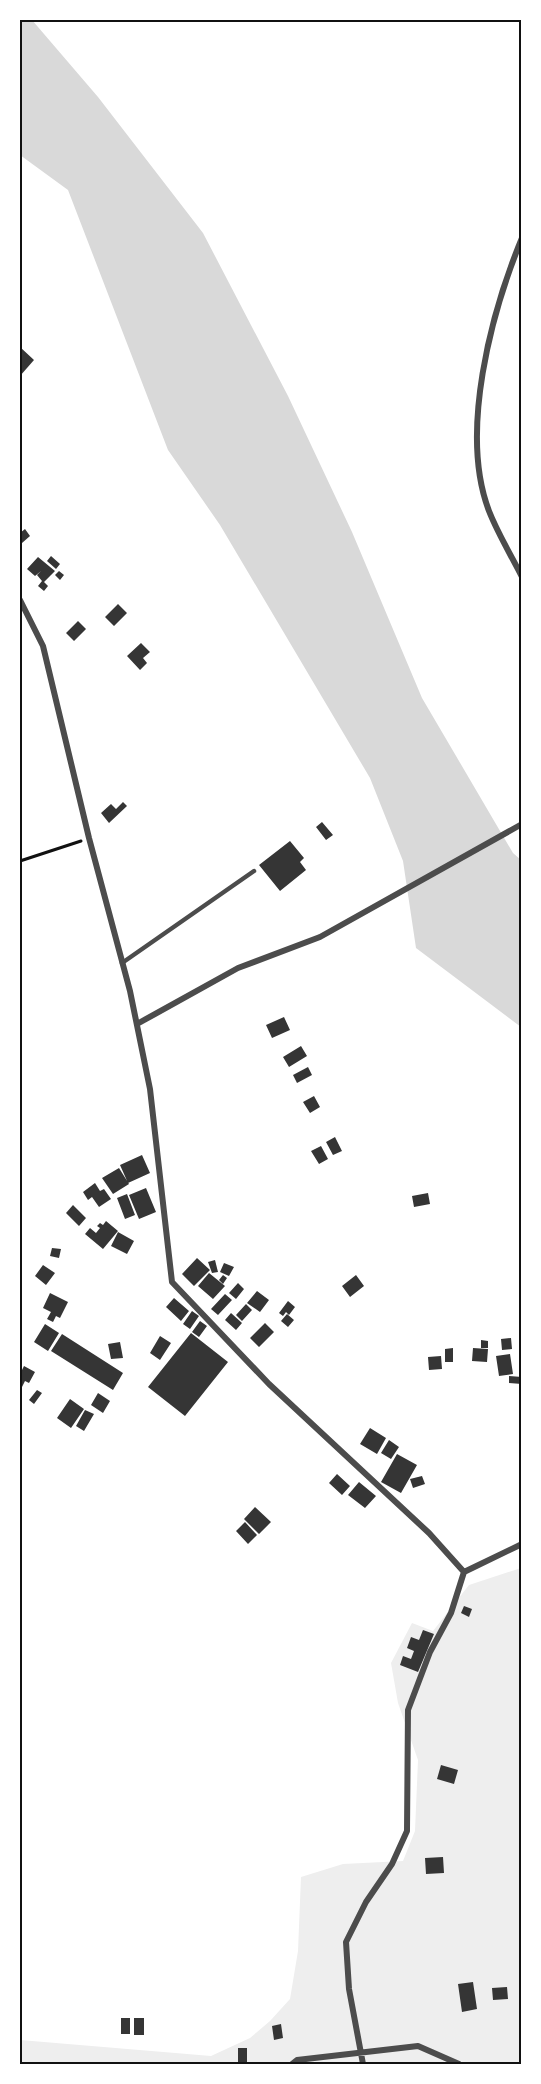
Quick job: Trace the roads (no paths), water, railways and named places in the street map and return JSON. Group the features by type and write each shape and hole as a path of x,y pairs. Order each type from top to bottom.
{"street":[{"path":"522,238 501,288 479,400 476,451 489,510 522,577"},
{"path":"20,600 43,646 136,1024 150,1089 172,1282 269,1384 429,1533 464,1572"},
{"path":"136,1024 238,968 320,937 522,824"},
{"path":"363,2064 358,2053 346,1942 366,1902 392,1864 407,1830 408,1710 430,1652 451,1613 464,1572 522,1544"},
{"path":"292,2064 297,2060 418,2046 459,2064"}],"lane":[{"path":"122,963 254,871"}]}
